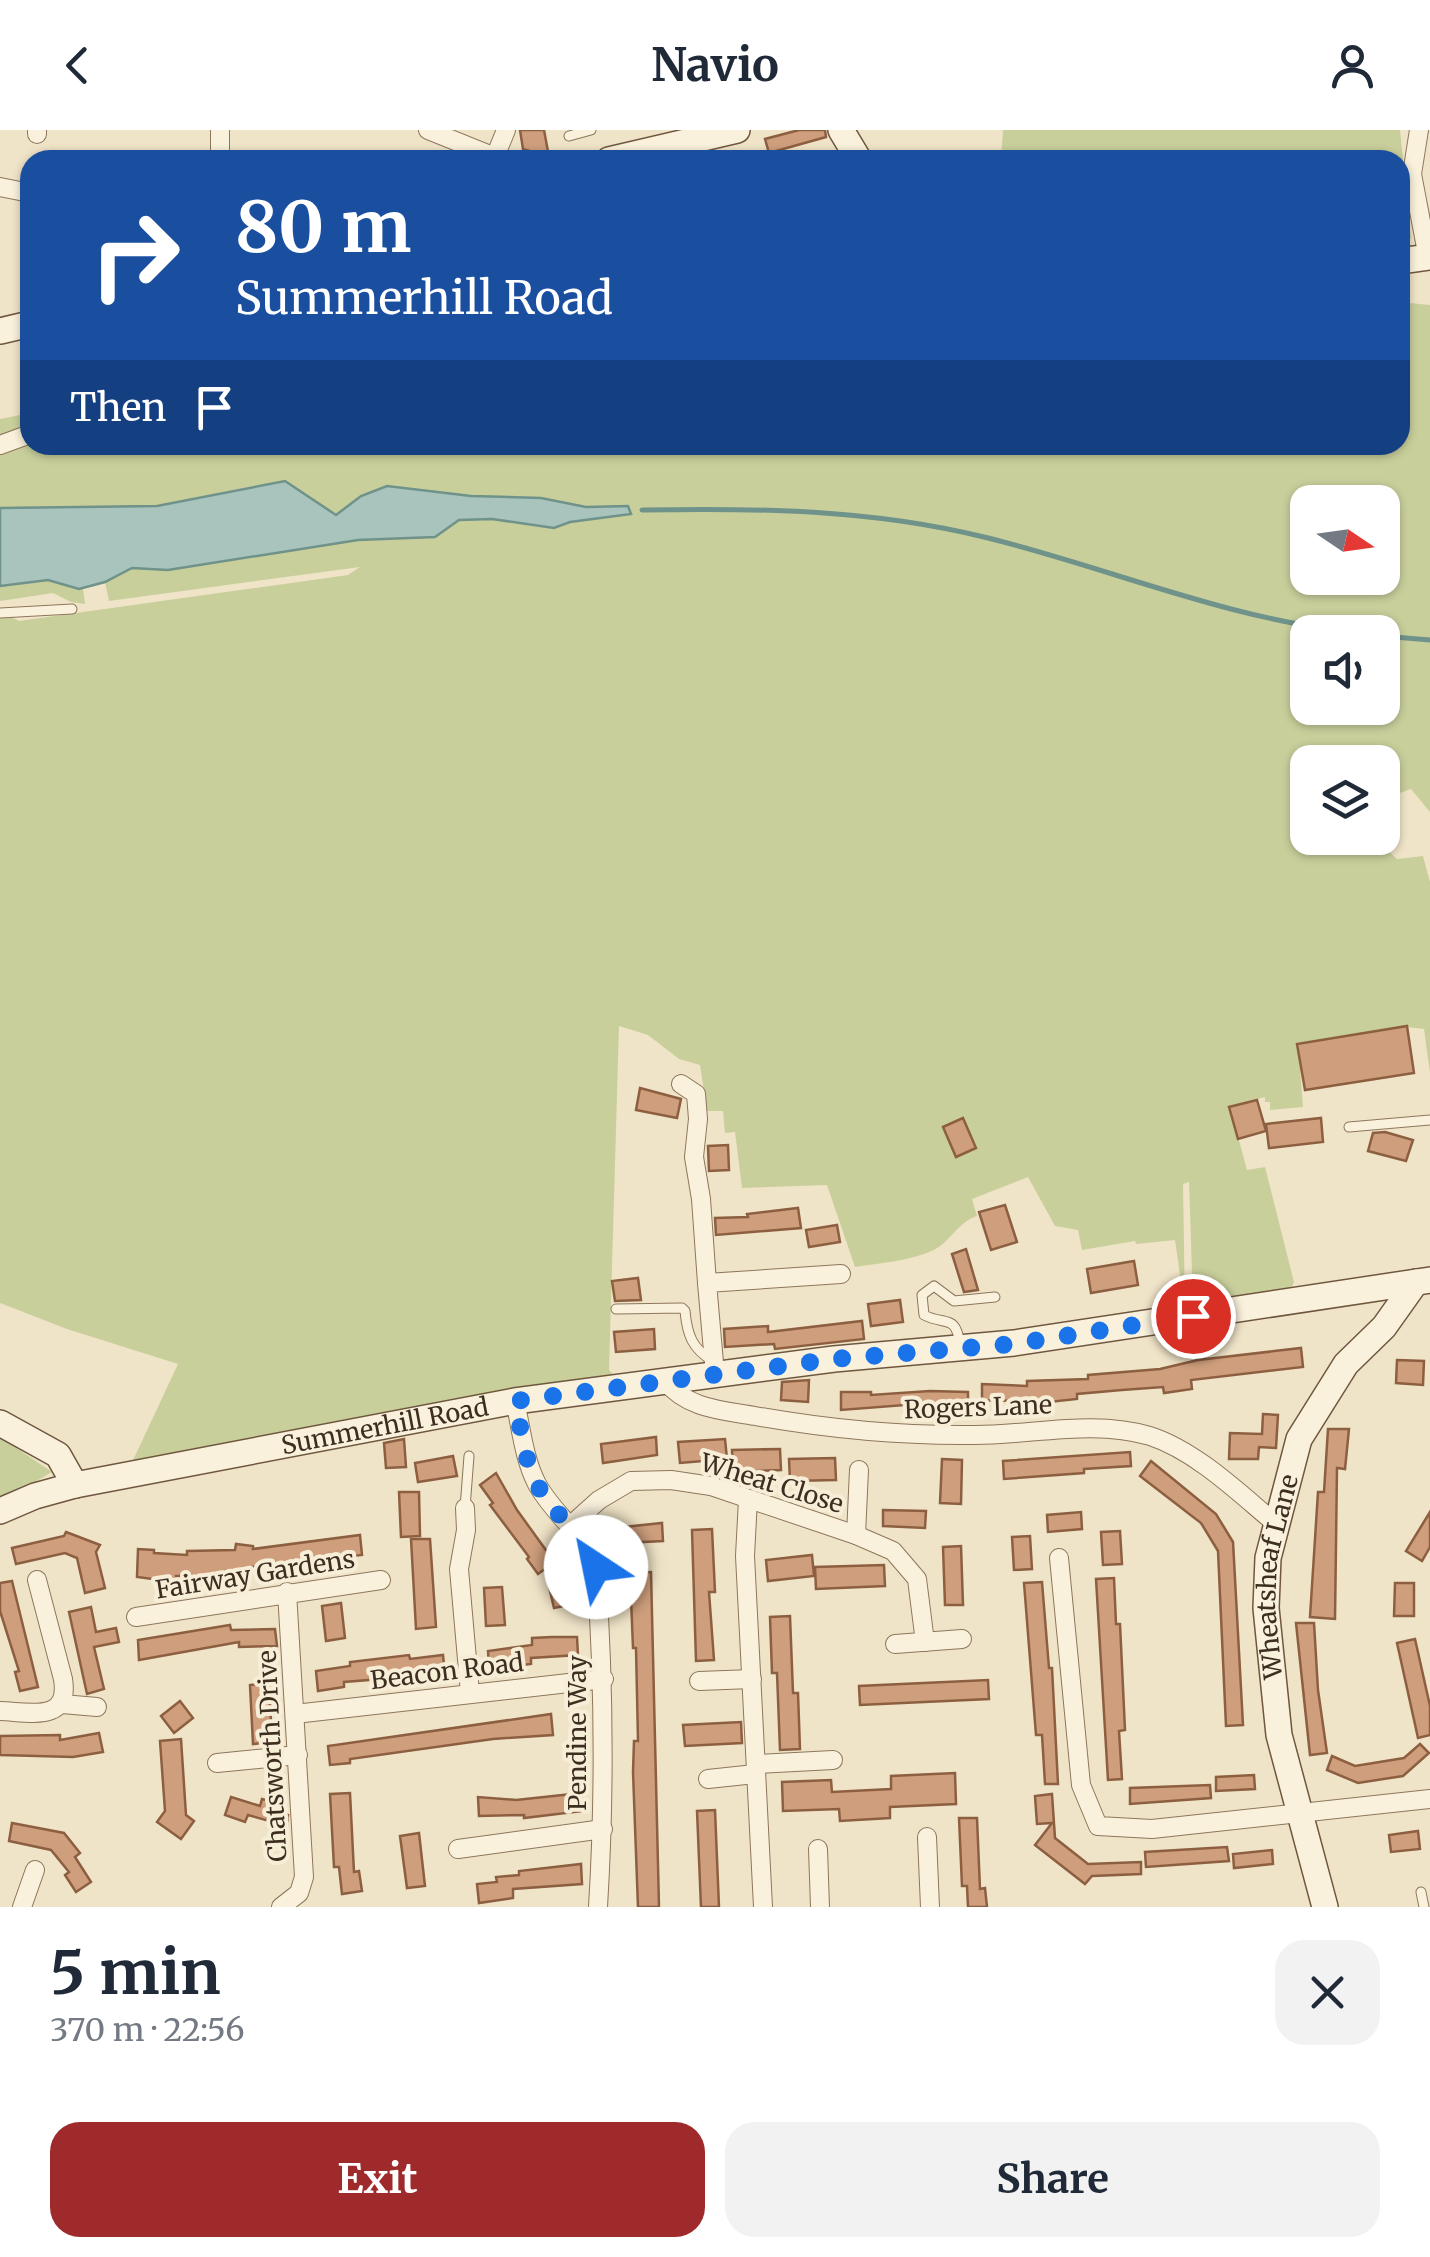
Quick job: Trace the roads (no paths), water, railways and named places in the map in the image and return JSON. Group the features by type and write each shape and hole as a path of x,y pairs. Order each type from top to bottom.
{"street":[{"path":"428,130 477,150"},
{"path":"655,150 738,130"},
{"path":"1419,130 1412,174 1429,258"},
{"path":"682,1084 696,1094 694,1157 701,1199 714,1368"},
{"path":"707,1283 840,1274"},
{"name":"Summerhill Road","path":"0,1511 75,1485 515,1401 665,1381 714,1368 1014,1344 1423,1281"},
{"name":"Wheatsheaf Lane","path":"1325,1907 1279,1735 1266,1608 1268,1558 1299,1439 1346,1364 1423,1281"},
{"name":"Rogers Lane","path":"665,1381 685,1400 698,1405 791,1423 904,1436 1060,1429 1150,1436 1208,1468 1275,1523"},
{"name":"Pendine Way","path":"515,1401 538,1487 591,1551 596,1567 604,1678 598,1907"},
{"path":"0,1423 58,1455 75,1485"},
{"name":"Wheat Close","path":"856,1535 859,1470"},
{"name":"Wheat Close","path":"569,1527 600,1500 631,1481 691,1482 748,1499 893,1551 917,1579 924,1642"},
{"path":"748,1499 745,1556 763,1907"},
{"path":"465,1508 466,1530 459,1569 470,1693"},
{"path":"1059,1558 1080,1784 1098,1826 1152,1829 1430,1799"},
{"path":"0,1711 53,1711 62,1704 66,1693 38,1580"},
{"name":"Fairway Gardens","path":"136,1617 381,1580"},
{"name":"Chatsworth Drive","path":"281,1907 299,1893 304,1876 287,1592"},
{"path":"896,1644 962,1639"},
{"name":"Beacon Road","path":"295,1714 604,1678"},
{"path":"700,1682 752,1678"},
{"path":"62,1704 97,1707"},
{"path":"217,1763 298,1754"},
{"path":"708,1779 832,1760"},
{"path":"458,1849 603,1829"},
{"path":"927,1837 930,1907"},
{"path":"818,1849 820,1907"},
{"path":"22,1907 34,1870"}],"lane":[{"path":"569,136 591,130"},
{"path":"0,613 72,609"},
{"path":"1349,1127 1430,1120"},
{"path":"961,1348 958,1330 952,1323 924,1315 922,1295 934,1286 954,1301 995,1296"},
{"path":"616,1309 682,1308 686,1312 687,1335 714,1368"},
{"path":"673,1336 687,1335"},
{"path":"465,1508 469,1456"},
{"path":"1421,1892 1424,1907"}],"water":[{"path":"285,481 336,515 361,496 387,486 471,496 541,498 586,507 628,506 631,514 570,522 554,528 492,519 459,520 435,537 358,540 168,570 132,568 105,582 79,589 48,580 0,586 0,508 157,506"}],"waterway":[{"path":"642,510 814,512 941,528 1290,622"},
{"path":"1400,638 1430,640"}]}
